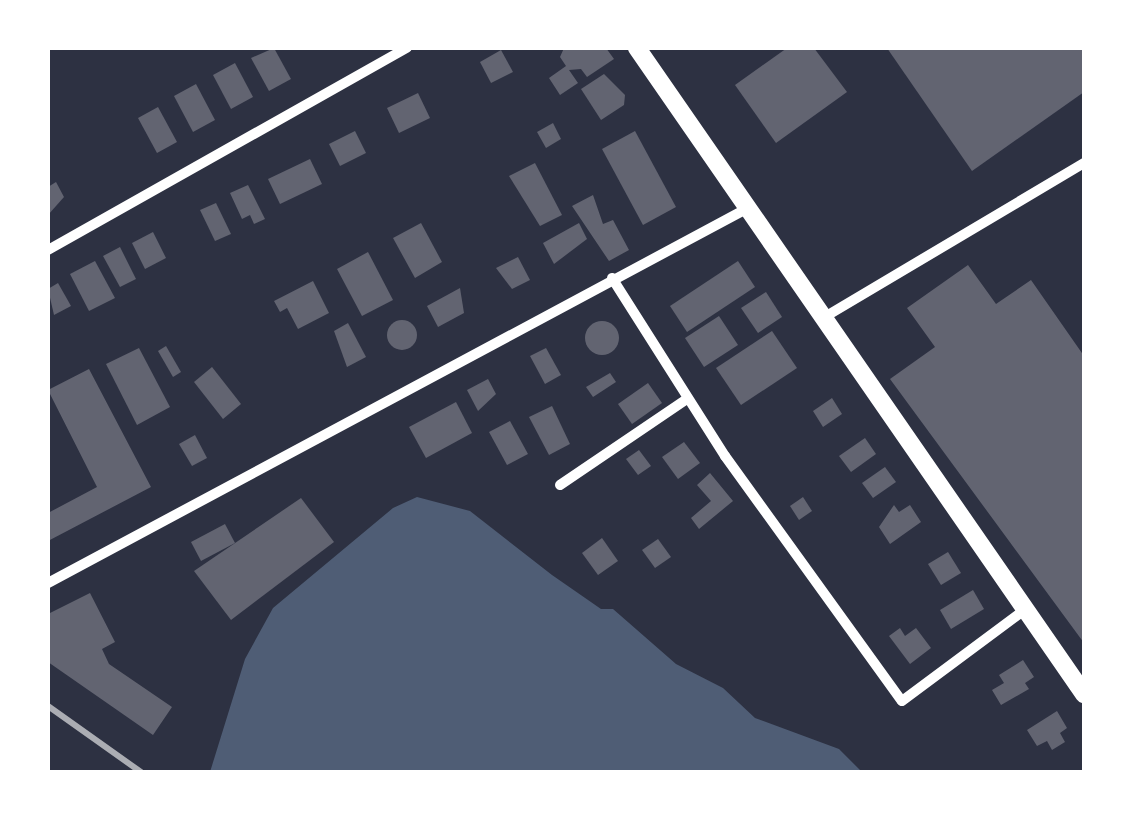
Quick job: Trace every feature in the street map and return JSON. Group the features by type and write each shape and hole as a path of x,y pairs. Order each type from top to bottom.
{"main road":[{"path":"637,48 1084,694"}],"street":[{"path":"48,250 406,48"},
{"path":"824,318 1084,163"},
{"path":"48,583 746,209"},
{"path":"612,278 687,399 902,701 1026,609"},
{"path":"560,485 687,399"}],"water":[{"path":"417,497 470,511 601,609 613,609 676,664 723,688 755,718 839,749 862,772 210,772 245,659 273,608 393,508"}],"building":[{"path":"274,48 291,79 269,91 251,58"},
{"path":"564,48 606,48 614,59 587,77 581,69 569,70 578,83 560,95 549,78 566,66 560,57"},
{"path":"787,48 814,48 847,92 776,143 735,85"},
{"path":"887,48 1084,48 1084,92 972,171"},
{"path":"501,50 513,72 491,83 480,62"},
{"path":"235,63 253,97 231,109 213,75"},
{"path":"604,74 625,95 624,105 601,120 581,89"},
{"path":"196,84 215,120 193,132 174,96"},
{"path":"418,93 430,118 399,133 387,108"},
{"path":"158,107 177,142 157,153 138,118"},
{"path":"553,123 561,139 546,148 537,132"},
{"path":"355,131 366,153 340,166 329,144"},
{"path":"635,131 676,207 643,225 602,149"},
{"path":"310,159 322,184 280,204 268,179"},
{"path":"535,163 562,215 540,226 509,176"},
{"path":"56,182 64,197 48,215 48,187"},
{"path":"248,185 265,219 254,224 250,215 242,219 230,193"},
{"path":"593,195 603,224 613,220 629,250 609,261 572,206"},
{"path":"216,203 231,234 215,241 200,210"},
{"path":"421,223 442,262 415,278 393,238"},
{"path":"579,223 587,239 554,264 543,243"},
{"path":"153,232 166,258 145,269 132,243"},
{"path":"120,247 136,279 120,287 103,256"},
{"path":"368,252 393,300 362,316 337,269"},
{"path":"518,257 530,280 512,289 496,268"},
{"path":"95,261 115,298 89,311 70,274"},
{"path":"738,261 755,287 687,332 670,306"},
{"path":"968,265 996,304 1031,280 1084,356 1084,643 890,379 935,347 907,308"},
{"path":"313,281 329,313 298,329 287,308 280,312 274,301"},
{"path":"58,283 71,306 54,315 48,289"},
{"path":"460,288 464,313 438,327 427,306"},
{"path":"766,292 782,317 758,333 741,308"},
{"path":"719,316 738,345 704,367 685,338"},
{"path":"402,320 413,324 417,335 413,346 402,350 391,346 387,335 391,324"},
{"path":"602,321 614,326 619,338 614,350 602,355 590,350 585,338 590,326"},
{"path":"348,323 366,357 347,367 334,331"},
{"path":"772,331 797,368 741,405 716,368"},
{"path":"166,346 181,372 173,377 158,351"},
{"path":"139,348 170,407 137,425 106,364"},
{"path":"546,348 561,375 545,384 530,356"},
{"path":"212,367 241,404 223,419 194,382"},
{"path":"89,369 151,487 48,541 48,513 97,487 48,390"},
{"path":"610,373 616,382 593,397 586,387"},
{"path":"488,379 496,394 478,411 467,390"},
{"path":"648,383 662,403 632,424 618,404"},
{"path":"832,398 842,414 823,427 813,411"},
{"path":"456,402 472,433 426,458 409,427"},
{"path":"552,406 570,444 549,455 529,417"},
{"path":"510,421 528,454 507,465 489,432"},
{"path":"195,435 207,458 192,466 179,444"},
{"path":"865,438 876,454 851,472 839,456"},
{"path":"684,442 700,463 678,479 662,457"},
{"path":"639,450 651,466 638,475 626,459"},
{"path":"885,467 896,482 873,498 862,483"},
{"path":"710,473 733,501 699,529 691,518 711,501 697,485"},
{"path":"803,497 812,511 799,520 790,506"},
{"path":"301,498 334,542 231,620 194,571"},
{"path":"894,505 899,512 910,505 921,522 890,544 879,527"},
{"path":"225,524 235,543 201,561 191,542"},
{"path":"602,538 618,561 598,575 582,553"},
{"path":"658,539 671,557 655,568 642,550"},
{"path":"948,552 961,573 941,585 928,564"},
{"path":"973,590 984,609 951,629 940,610"},
{"path":"90,593 115,642 102,649 109,664 172,707 153,735 48,662 48,614"},
{"path":"900,628 905,636 916,628 931,648 910,664 889,636"},
{"path":"1023,660 1034,677 1025,683 1029,689 1001,705 992,690 1004,683 999,675"},
{"path":"1057,711 1067,728 1060,733 1065,742 1052,750 1047,741 1037,746 1027,730"}],"railway":[{"path":"48,706 141,772"}]}
